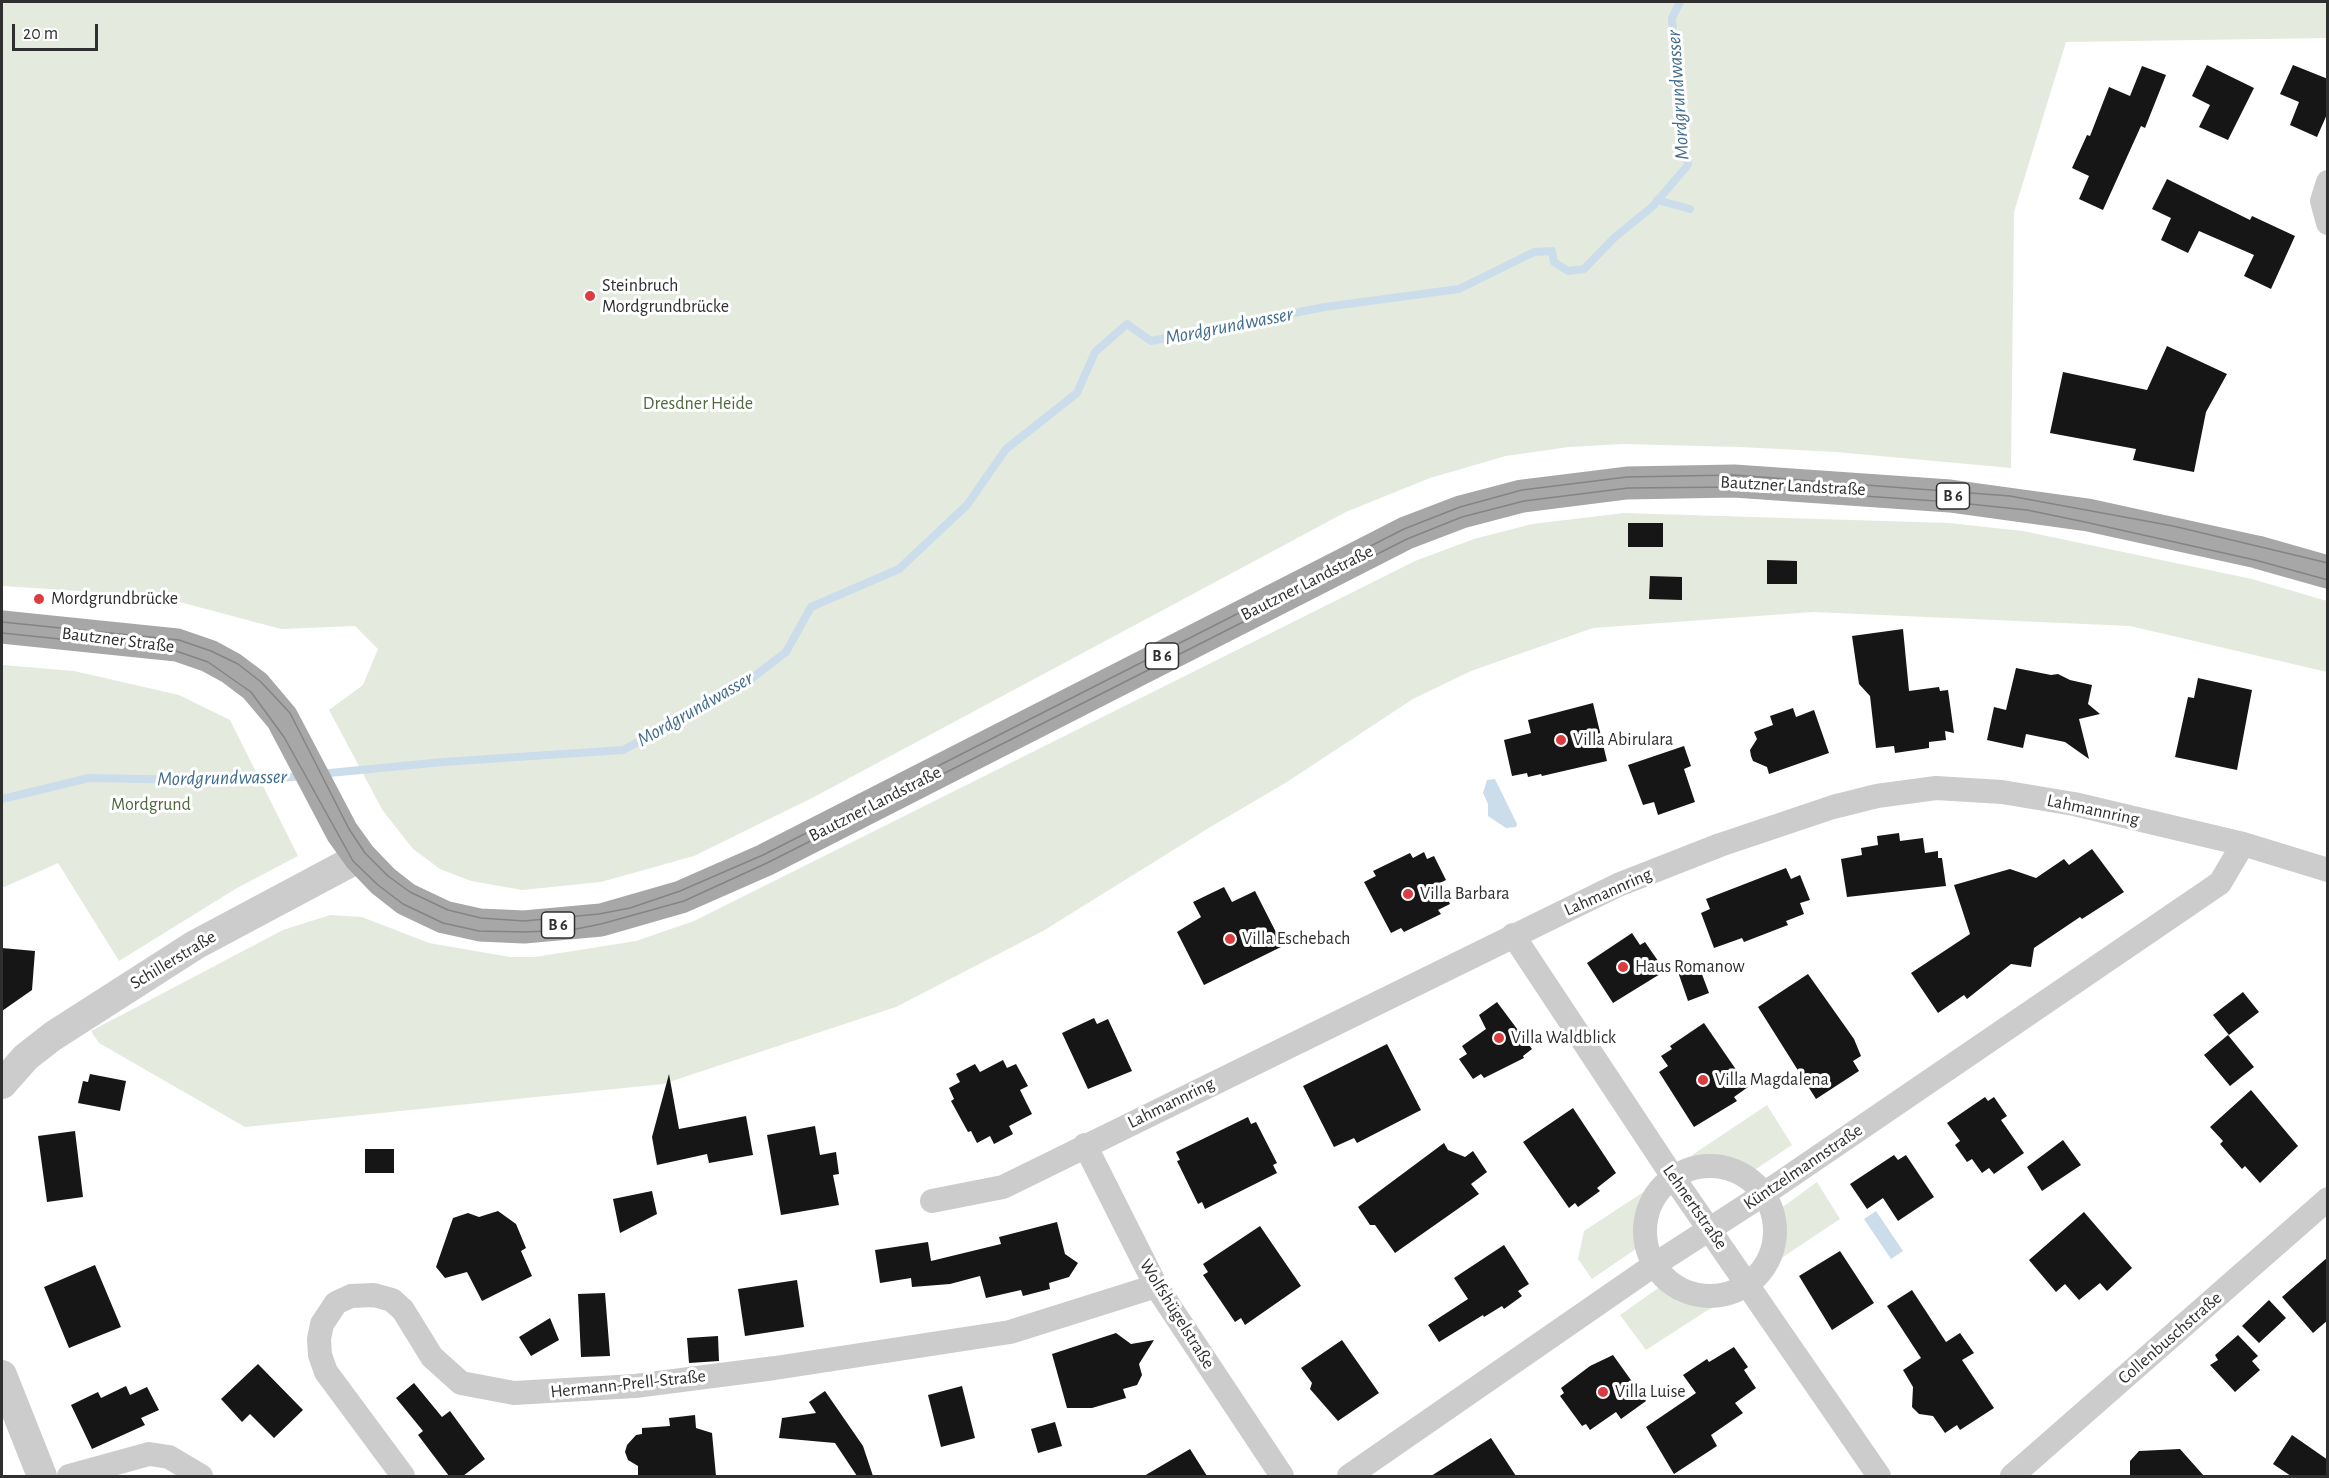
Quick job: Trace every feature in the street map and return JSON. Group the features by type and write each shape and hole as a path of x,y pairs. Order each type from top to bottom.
{"main road":[{"name":"Bautzner Landstraße","path":"351,845 383,881 406,899 444,917 480,925 571,924 630,913 681,897 765,860 1406,533 1461,512 1522,496 1572,488 1627,483 1734,481 1962,497 2088,515 2257,552 2328,572"},
{"name":"Bautzner Straße","path":"2,627 146,641 194,650 231,668 255,686 282,718 351,845"}],"street":[{"path":"2328,182 2322,201 2328,223"},
{"name":"Lahmannring","path":"932,1200 1003,1187 1618,885 1720,845 1833,807 1877,796 1936,788 2002,792 2074,804 2243,844 2328,870"},
{"name":"Küntzelmannstraße","path":"1349,1476 1654,1265 1764,1194 2220,883 2243,844"},
{"name":"Schillerstraße","path":"2,1084 26,1057 72,1023 351,845"},
{"name":"Lehnertstraße","path":"1513,935 1673,1177 1749,1283 1879,1476"},
{"name":"Wolfshügelstraße","path":"1085,1145 1156,1286 1282,1476"},
{"path":"1697,1167 1722,1167 1738,1172 1764,1194 1773,1217 1774,1242 1765,1265 1749,1283 1729,1293 1708,1295 1687,1292 1668,1281 1654,1265 1646,1247 1645,1227 1649,1208 1658,1191 1673,1177 1697,1167"},
{"name":"Collenbuschstraße","path":"2012,1476 2328,1199"},
{"name":"Hermann-Prell-Straße","path":"402,1476 326,1372 320,1354 319,1339 322,1324 336,1303 351,1296 374,1295 392,1300 403,1310 432,1357 461,1383 514,1393 635,1386 776,1368 1011,1332 1156,1286"},
{"path":"2,1375 42,1476"},
{"path":"69,1476 149,1454 169,1457 201,1476"}],"green space":[{"name":"Dresdner Heide","path":"2,2 2327,2 2328,38 2066,42 2014,212 2011,468 1836,452 1623,444 1569,447 1506,456 1430,478 1346,512 814,797 694,856 601,882 522,890 471,881 440,869 413,849 383,811 329,710 363,685 378,649 355,626 281,629 157,596 2,586"},
{"path":"1624,513 1949,523 2023,531 2252,579 2327,601 2327,672 2130,626 1813,612 1593,628 1471,671 1413,699 1287,782 1043,931 896,1007 663,1084 245,1127 99,1043 91,1031 283,930 330,915 362,917 429,943 510,957 535,957 636,941 694,921 1415,561 1474,539 1532,524"},
{"name":"Mordgrund","path":"2,665 74,671 179,695 230,720 298,856 237,888 119,961 58,863 2,888"},
{"path":"1767,1105 1792,1145 1750,1173 1721,1161 1697,1160 1692,1155"},
{"path":"1817,1182 1840,1219 1771,1265 1777,1248 1776,1212"},
{"path":"1651,1187 1640,1226 1643,1244 1592,1279 1578,1259 1584,1231"},
{"path":"1664,1284 1677,1294 1722,1301 1646,1350 1620,1315"}],"water":[{"path":"1495,779 1517,824 1516,827 1506,828 1488,816 1488,804 1483,793 1487,780"},
{"path":"1876,1211 1903,1251 1891,1259 1864,1219"}],"building":[{"path":"2207,65 2254,88 2228,140 2199,127 2210,105 2192,96"},
{"path":"2293,65 2328,79 2328,112 2317,137 2290,125 2299,102 2280,94"},
{"path":"2142,66 2166,75 2145,128 2141,126 2103,210 2079,199 2089,176 2072,168 2087,135 2090,136 2109,87 2130,96"},
{"path":"2167,179 2250,220 2252,216 2295,236 2271,289 2244,276 2254,255 2199,231 2188,253 2161,240 2171,218 2152,209"},
{"path":"2167,346 2227,374 2206,412 2194,472 2133,460 2136,449 2050,433 2063,372 2147,390"},
{"path":"1628,523 1663,523 1663,547 1628,547"},
{"path":"1767,560 1797,561 1797,584 1767,584"},
{"path":"1650,576 1682,577 1682,600 1649,599"},
{"path":"1903,629 1909,691 1939,687 1940,691 1948,690 1954,733 1945,731 1946,740 1929,742 1929,748 1895,753 1894,746 1876,748 1870,696 1859,684 1852,636"},
{"path":"2016,668 2051,675 2058,674 2070,680 2092,685 2088,704 2100,714 2079,719 2089,759 2065,742 2026,734 2023,748 1987,740 1994,707 2006,710"},
{"path":"2198,678 2252,690 2237,770 2175,757 2188,697 2194,698"},
{"name":"Villa Abirulara","path":"1593,703 1607,761 1542,776 1541,774 1528,777 1527,773 1512,776 1504,740 1531,733 1528,720"},
{"path":"1793,708 1796,717 1814,710 1829,753 1769,774 1767,767 1753,761 1751,756 1750,750 1757,739 1754,732 1773,725 1770,716"},
{"path":"1684,746 1691,766 1684,769 1695,802 1658,815 1654,802 1643,805 1628,765"},
{"path":"1899,833 1900,841 1923,838 1925,853 1938,851 1938,858 1942,858 1946,886 1847,897 1841,859 1862,855 1861,848 1878,845 1877,836"},
{"path":"2092,849 2124,892 2082,919 2080,917 2034,948 2031,967 2011,964 1967,999 1964,995 1938,1013 1911,973 1970,934 1954,885 2010,869 2036,878 2064,859 2069,865"},
{"name":"Villa Barbara","path":"1424,852 1427,859 1434,856 1446,880 1440,883 1450,904 1438,910 1441,914 1404,932 1401,928 1391,933 1364,882 1376,876 1373,871 1410,853 1413,858"},
{"path":"1786,868 1791,879 1800,875 1810,900 1800,903 1804,914 1786,921 1788,925 1744,942 1742,938 1714,948 1701,913 1710,909 1706,899"},
{"name":"Villa Eschebach","path":"1224,887 1232,902 1255,891 1283,946 1204,985 1177,932 1201,917 1193,902"},
{"name":"Haus Romanow","path":"1632,933 1640,945 1645,942 1665,971 1613,1003 1587,963"},
{"path":"2,948 35,951 32,990 2,1011"},
{"path":"1697,961 1709,993 1688,1001 1677,969"},
{"path":"1808,974 1854,1039 1861,1056 1853,1061 1859,1071 1816,1099 1758,1007"},
{"path":"2243,992 2259,1012 2229,1035 2213,1015"},
{"name":"Villa Waldblick","path":"1497,1002 1532,1049 1523,1056 1524,1058 1484,1078 1481,1074 1473,1079 1459,1059 1467,1054 1462,1046 1486,1029 1479,1015"},
{"path":"1094,1018 1097,1024 1108,1019 1132,1071 1088,1089 1062,1033"},
{"name":"Villa Magdalena","path":"1704,1023 1748,1087 1734,1097 1737,1101 1694,1127 1659,1072 1668,1066 1661,1056 1672,1049 1670,1046"},
{"path":"2228,1035 2254,1067 2230,1086 2204,1055"},
{"path":"1387,1044 1421,1110 1357,1143 1354,1138 1334,1147 1303,1086"},
{"path":"1003,1060 1007,1068 1016,1064 1028,1086 1020,1090 1032,1114 1009,1126 1013,1134 994,1144 990,1136 977,1143 971,1131 968,1132 951,1101 954,1099 949,1088 960,1082 956,1074 975,1064 980,1072"},
{"path":"90,1074 126,1081 120,1111 78,1103 83,1081 88,1082"},
{"path":"669,1074 679,1129 746,1116 753,1155 709,1163 707,1154 657,1165 652,1137"},
{"path":"2251,1090 2298,1146 2260,1183 2245,1166 2242,1169 2220,1144 2223,1141 2210,1127"},
{"path":"1985,1097 1988,1101 1994,1097 2007,1116 2001,1120 2024,1153 1994,1174 1989,1168 1982,1173 1972,1159 1967,1162 1955,1145 1960,1141 1947,1123"},
{"path":"1573,1108 1616,1173 1597,1188 1600,1191 1578,1207 1575,1203 1569,1208 1523,1142"},
{"path":"1248,1117 1251,1124 1256,1122 1277,1163 1273,1165 1277,1173 1205,1209 1202,1202 1198,1204 1177,1161 1180,1160 1176,1152"},
{"path":"815,1126 820,1155 836,1152 839,1174 833,1175 839,1205 781,1215 767,1135"},
{"path":"75,1131 83,1197 47,1202 38,1136"},
{"path":"2063,1140 2081,1165 2042,1191 2027,1167"},
{"path":"1444,1143 1448,1150 1465,1157 1473,1151 1487,1172 1471,1184 1479,1194 1395,1253 1375,1225 1370,1225 1358,1207"},
{"path":"365,1149 394,1149 394,1173 365,1173"},
{"path":"1894,1155 1898,1160 1906,1155 1934,1197 1898,1221 1883,1198 1867,1209 1850,1184"},
{"path":"652,1191 657,1214 620,1233 613,1199"},
{"path":"498,1211 516,1224 526,1248 521,1251 532,1276 482,1301 467,1272 445,1278 436,1267 453,1218 468,1213 479,1217"},
{"path":"2084,1212 2132,1268 2107,1291 2100,1283 2079,1300 2065,1284 2056,1292 2029,1260"},
{"path":"1057,1222 1065,1254 1078,1263 1069,1277 1049,1283 1050,1289 1023,1296 1021,1290 986,1298 980,1276 950,1284 912,1287 911,1278 880,1283 875,1250 928,1242 931,1261 1001,1244 999,1237"},
{"path":"1260,1226 1301,1286 1245,1325 1241,1318 1235,1322 1203,1275 1208,1272 1203,1264"},
{"path":"1504,1245 1529,1284 1518,1291 1522,1296 1504,1309 1502,1306 1484,1317 1483,1315 1439,1342 1428,1325 1468,1299 1454,1278"},
{"path":"1840,1251 1874,1303 1832,1330 1799,1276"},
{"path":"2328,1257 2328,1320 2313,1333 2282,1297"},
{"path":"95,1265 121,1327 69,1348 44,1287"},
{"path":"797,1280 804,1327 745,1336 738,1289"},
{"path":"1912,1290 1946,1342 1960,1333 1974,1353 1962,1360 1994,1408 1960,1430 1957,1425 1945,1433 1933,1416 1919,1414 1912,1407 1913,1387 1903,1370 1921,1358 1887,1306"},
{"path":"605,1293 610,1356 581,1357 578,1294"},
{"path":"2269,1300 2286,1318 2259,1343 2242,1326"},
{"path":"550,1318 559,1340 531,1356 519,1337"},
{"path":"1116,1333 1131,1344 1154,1340 1139,1364 1142,1375 1137,1385 1123,1389 1126,1398 1092,1408 1067,1408 1052,1354"},
{"path":"2238,1335 2258,1356 2252,1361 2260,1370 2235,1392 2210,1365 2218,1360 2215,1355"},
{"path":"718,1336 719,1361 689,1363 687,1338"},
{"path":"1342,1340 1379,1393 1338,1421 1310,1389 1312,1383 1301,1368"},
{"path":"1734,1347 1748,1367 1744,1370 1756,1388 1735,1403 1743,1413 1711,1435 1717,1446 1674,1474 1646,1427 1696,1393 1683,1375 1707,1359 1709,1362"},
{"name":"Villa Luise","path":"1613,1355 1646,1401 1621,1419 1616,1412 1590,1430 1586,1424 1582,1426 1560,1396 1564,1393 1561,1388 1590,1366"},
{"path":"258,1364 303,1410 274,1438 250,1414 242,1422 221,1399"},
{"path":"414,1383 442,1417 450,1411 485,1459 463,1476 449,1476 418,1435 423,1431 396,1398"},
{"path":"126,1386 130,1395 147,1387 159,1410 141,1418 145,1425 92,1449 71,1405 98,1392 101,1398"},
{"path":"962,1386 975,1438 941,1447 928,1395"},
{"path":"825,1391 863,1446 873,1476 857,1476 835,1443 779,1438 782,1418 816,1413 809,1402"},
{"path":"695,1415 696,1428 712,1433 716,1476 638,1476 638,1466 628,1460 625,1452 627,1445 636,1435 642,1434 642,1428 670,1426 669,1418"},
{"path":"1055,1422 1062,1446 1038,1453 1031,1429"},
{"path":"2292,1435 2328,1460 2328,1476 2291,1476 2273,1464"},
{"path":"1491,1438 1516,1476 1431,1476"},
{"path":"1190,1449 1207,1476 1144,1476"},
{"path":"2180,1449 2204,1476 2130,1476 2130,1461 2139,1451"}],"waterway":[{"name":"Mordgrundwasser","path":"319,774 443,762 623,750 739,688 786,652 811,607 899,569 967,505 1006,449 1077,393 1095,352 1127,324 1151,341 1325,307 1459,289 1534,252 1552,251 1554,262 1568,271 1584,269 1614,238 1653,206 1688,165 1676,83 1672,18 1680,2"},
{"path":"1657,200 1690,209"},
{"name":"Mordgrundwasser","path":"2,799 89,778 249,781 303,776"}],"tram line":[{"path":"2,622 179,640 211,651 238,664 261,682 290,713 349,829 365,853 388,876 410,892 448,910 481,918 524,921 599,914 630,908 680,891 763,855 1404,529 1460,507 1522,490 1627,477 1734,475 2010,496 2173,526 2328,563"},
{"path":"2,633 176,651 208,662 251,692 284,737 353,861 378,885 403,904 443,923 479,931 524,932 571,930 684,901 767,863 1407,539 1462,517 1524,501 1628,488 1735,487 1950,502 2027,510 2255,560 2328,580"}],"place":[{"name":"Steinbruch Mordgrundbrücke","path":"590,296"},
{"name":"Mordgrundbrücke","path":"39,599"},
{"name":"Villa Abirulara","path":"1561,740"},
{"name":"Villa Barbara","path":"1408,894"},
{"name":"Villa Eschebach","path":"1230,939"},
{"name":"Haus Romanow","path":"1623,967"},
{"name":"Villa Waldblick","path":"1499,1038"},
{"name":"Villa Magdalena","path":"1703,1080"},
{"name":"Villa Luise","path":"1603,1392"}]}
